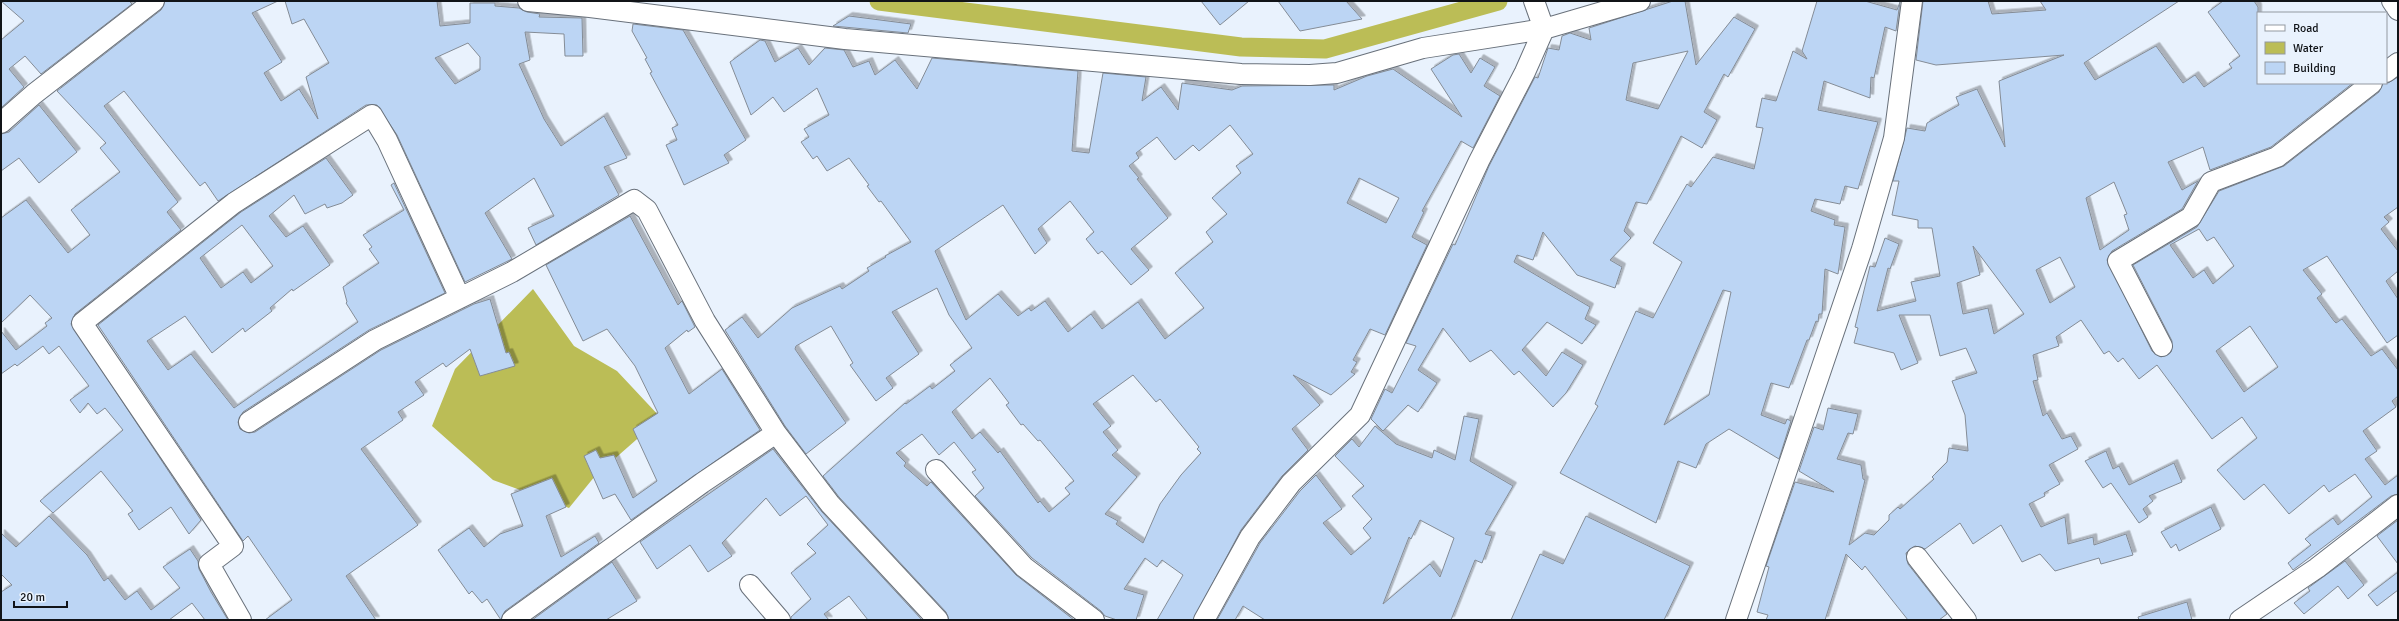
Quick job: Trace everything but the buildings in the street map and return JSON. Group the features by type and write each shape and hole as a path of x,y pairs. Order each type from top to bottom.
{"street":[{"path":"1,123 34,94 154,1"},
{"path":"528,1 590,6 845,39 1241,74 1337,73 1423,48 1544,29 1640,1"},
{"path":"1204,620 1250,537 1291,482 1360,415 1479,161 1525,72 1544,29 1534,1"},
{"path":"1736,620 1862,249 1894,138 1912,1"},
{"path":"2392,1 2398,10"},
{"path":"2387,71 2398,64"},
{"path":"2162,346 2118,261 2190,217 2211,182 2277,157 2371,84"},
{"path":"241,620 209,564 233,546 82,323 234,203 372,115 387,140 460,298"},
{"path":"249,422 375,340 512,272 634,200 647,210 705,321 776,433 830,504 938,620"},
{"path":"512,620 702,483 776,433"},
{"path":"936,470 1024,567 1094,620"},
{"path":"2240,620 2318,568 2398,505"},
{"path":"1917,557 1966,620"},
{"path":"750,585 780,620"}],"water":[{"path":"533,289 574,346 617,371 661,418 595,476 569,508 493,480 432,426 455,369"}],"waterway":[{"path":"879,1 1241,47 1325,49 1498,1"}]}
